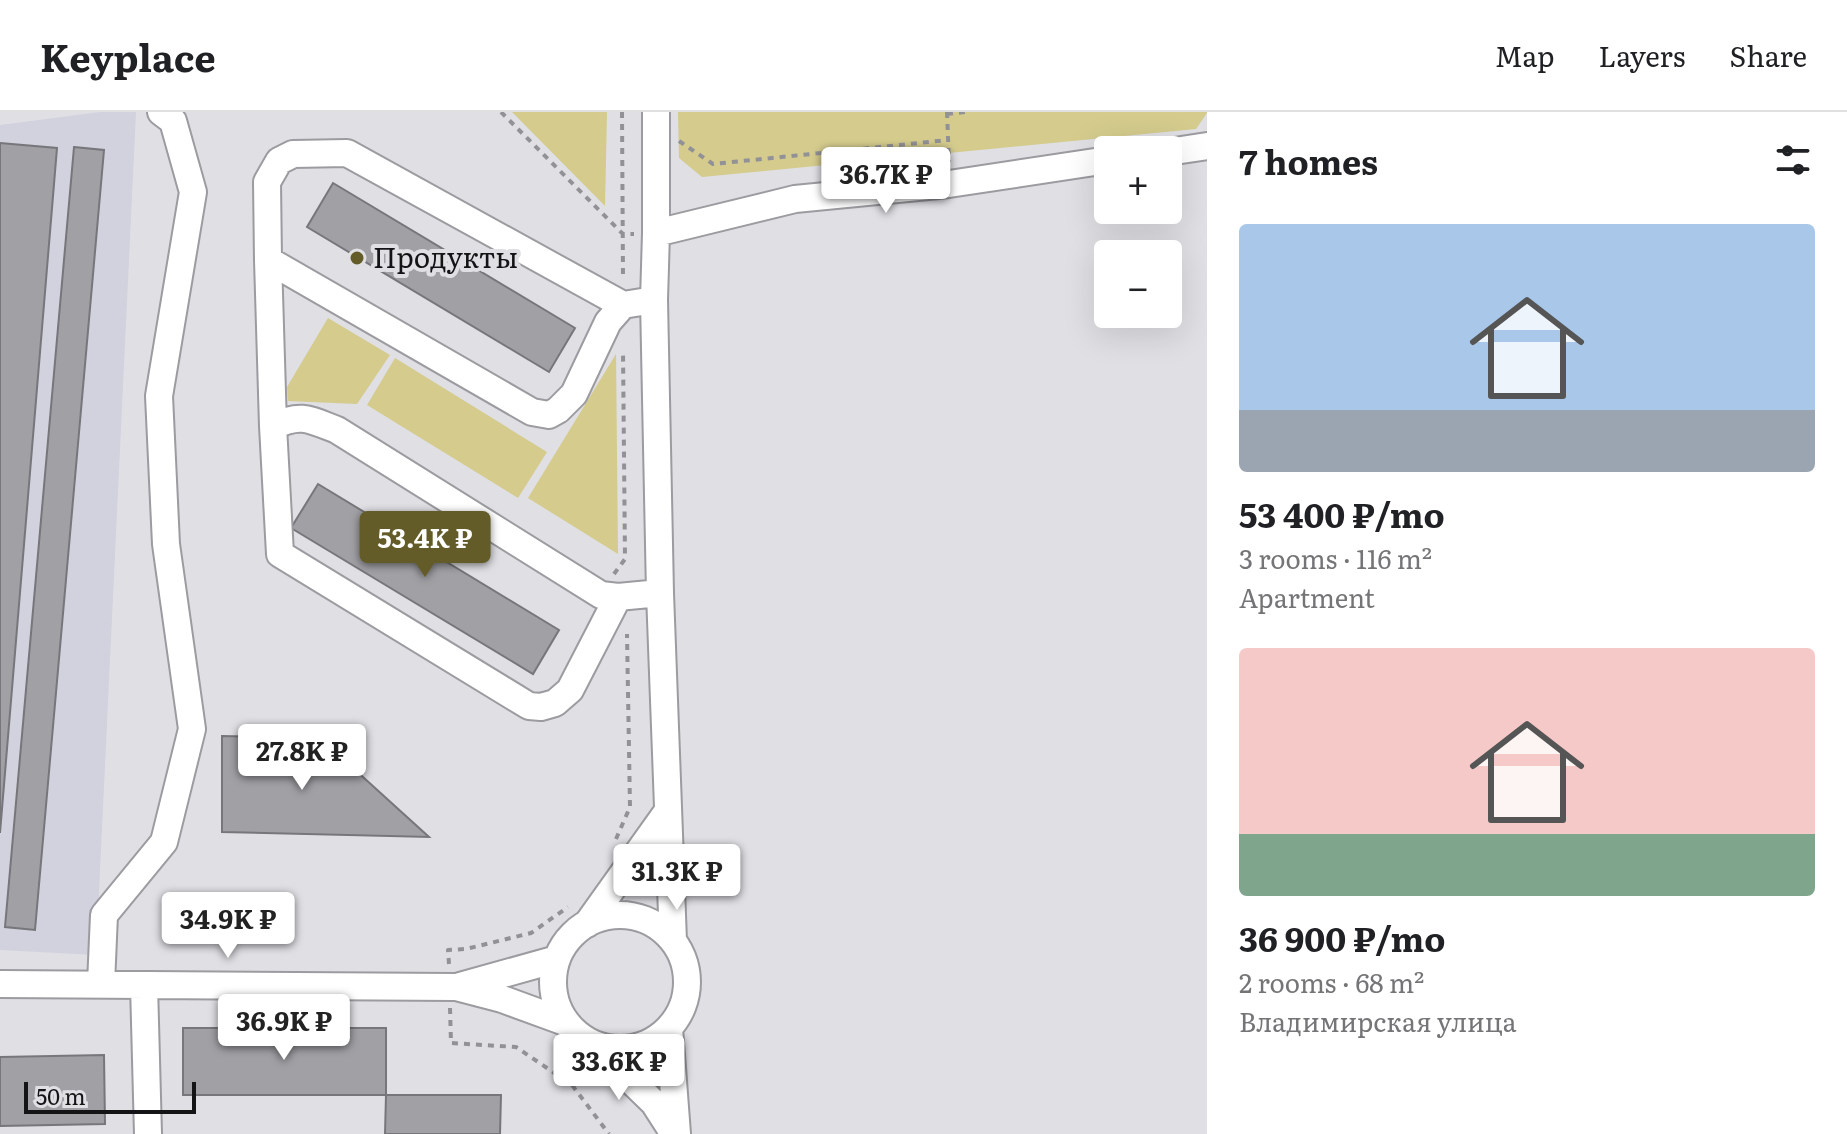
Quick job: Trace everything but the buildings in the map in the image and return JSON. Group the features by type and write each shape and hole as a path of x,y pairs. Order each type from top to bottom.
{"street":[{"path":"101,984 104,915 164,842 192,729 166,544 159,396 193,192 173,121 161,112"},
{"path":"656,112 654,300 660,593 673,941"},
{"path":"1182,150 1207,146"},
{"path":"618,597 570,690 555,703 529,706 280,554 273,426 267,182 279,161 293,154 347,153 623,305 654,300"},
{"path":"656,233 795,199 949,184 1094,162"},
{"path":"268,260 532,412 549,415 574,394 608,322 623,305"},
{"path":"273,426 292,418 313,421 337,430 601,595 618,597 660,593"},
{"path":"587,924 617,915 648,921 673,941 684,961 687,985 682,1008 669,1028 643,1046 610,1049 577,1035 565,1022 557,1006 553,982 557,959 569,939 587,924 667,812"},
{"path":"456,987 557,959"},
{"path":"0,984 456,987 502,999 565,1022"},
{"path":"144,985 148,1134"},
{"path":"669,1028 676,1134"},
{"path":"593,1044 654,1103 676,1134"}],"path":[{"path":"501,112 623,234 656,233"},
{"path":"949,184 947,113 966,112"},
{"path":"622,147 681,141 713,164 948,140"}],"shaded area":[{"path":"100,112 136,112 96,955 0,950 0,125"},
{"path":"512,112 607,112 605,206"},
{"path":"678,112 1207,112 1196,129 1094,136 1094,139 702,177 679,158"},
{"path":"328,318 390,355 357,404 288,401 287,387"},
{"path":"616,354 618,554 528,498"},
{"path":"395,358 547,452 518,498 367,405"}],"place":[{"name":"Продукты","path":"357,258"}]}
